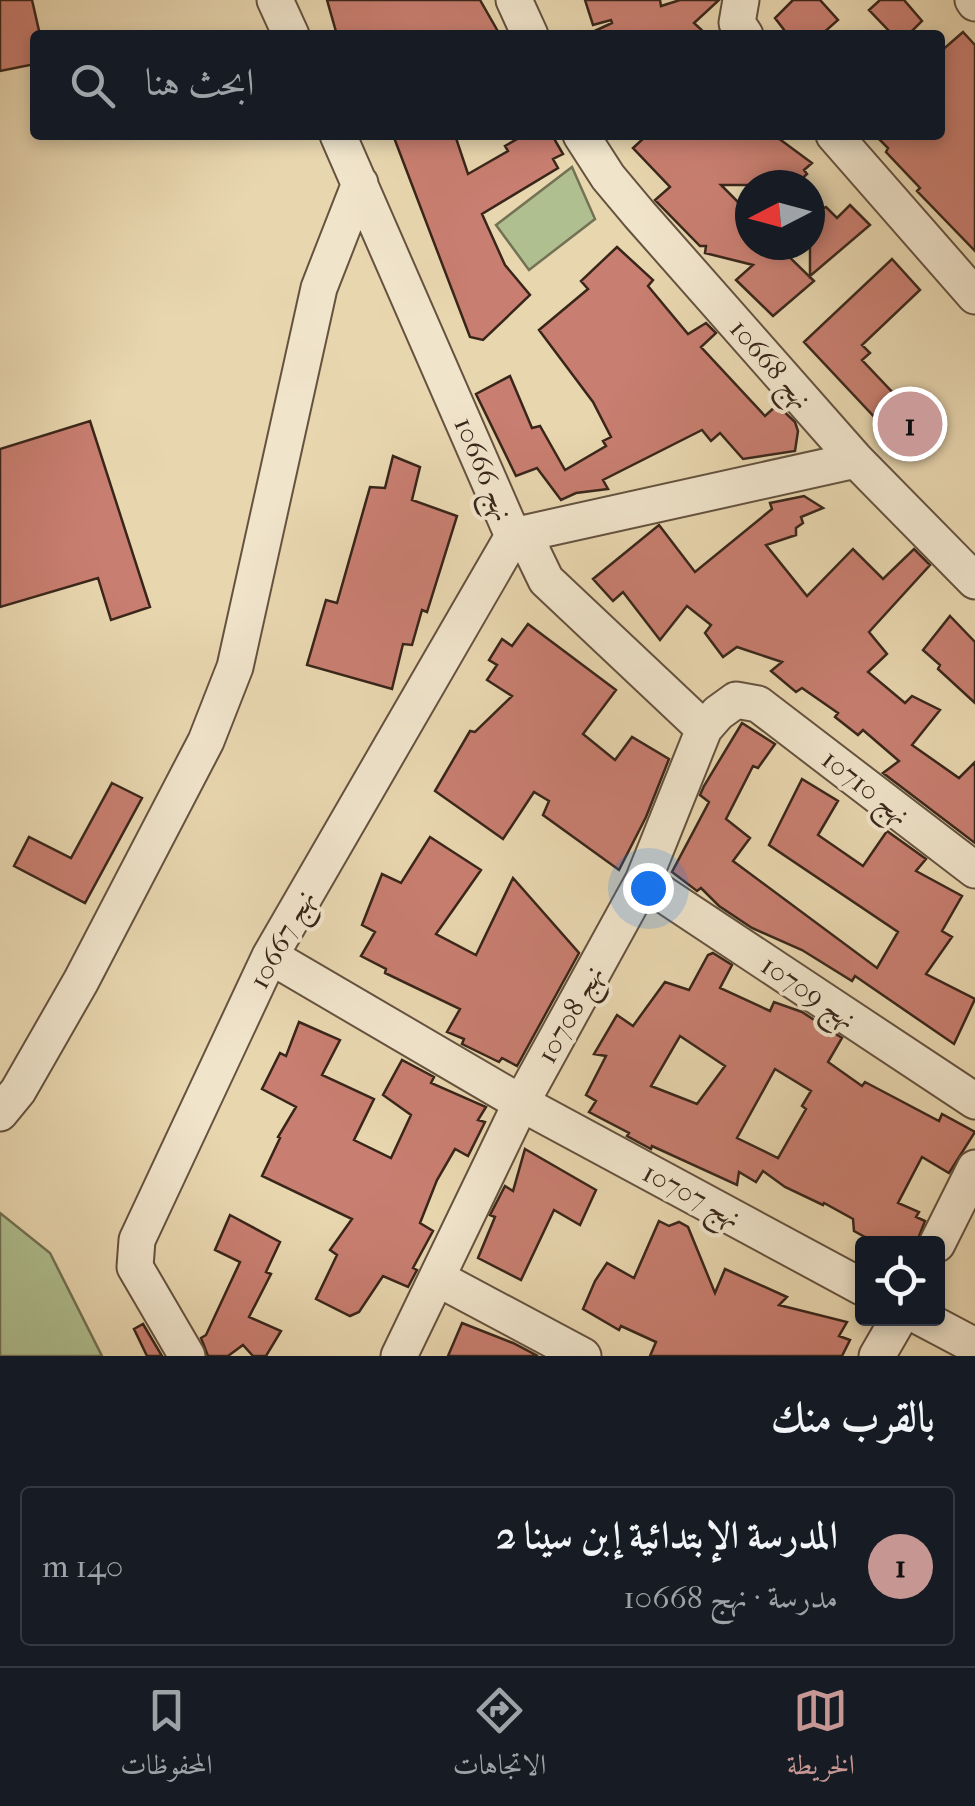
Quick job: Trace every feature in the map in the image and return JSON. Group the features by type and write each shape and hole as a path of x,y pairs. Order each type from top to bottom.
{"street":[{"path":"275,0 289,30"},
{"path":"514,0 528,30"},
{"path":"741,0 737,23 742,30"},
{"name":"نهج 10666","path":"340,140 521,535 856,460"},
{"name":"نهج 10668","path":"584,140 628,202 856,460 967,558"},
{"path":"838,140 975,296"},
{"path":"0,1113 18,1091 90,964 206,741 235,667 319,288 360,183"},
{"path":"521,535 546,580 704,729"},
{"name":"نهج 10667","path":"187,1356 134,1267 137,1240 270,956 521,535"},
{"name":"نهج 10710","path":"704,729 718,712 736,700 758,704 975,870"},
{"name":"نهج 10708","path":"399,1356 521,1103 643,882 704,729"},
{"name":"نهج 10709","path":"643,882 975,1101"},
{"name":"نهج 10707","path":"270,956 521,1103 855,1283"},
{"path":"941,1236 975,1168"},
{"path":"437,1278 583,1356"},
{"path":"877,1356 894,1326"},
{"path":"937,1326 975,1346"}],"green space":[{"path":"572,167 595,219 529,270 496,225"},
{"path":"0,1213 50,1253 102,1356 0,1356"}],"building":[{"path":"0,0 32,0 39,30 30,30 30,65 0,71"},
{"path":"327,0 480,0 497,30 336,30"},
{"path":"585,0 660,0 661,6 680,0 719,0 694,23 702,30 597,30 612,23 611,20 593,25"},
{"path":"793,0 820,0 838,20 827,30 784,30 775,18"},
{"path":"880,0 904,0 922,21 913,30 888,30 869,10"},
{"path":"963,32 975,45 975,251 917,191 920,188 886,152 888,148 880,140 945,140 945,48"},
{"path":"395,140 457,140 468,174 508,151 505,146 515,140 555,140 563,154 553,159 558,168 482,214 505,265 530,295 483,340 470,337"},
{"path":"642,140 781,140 812,163 804,170 735,170 735,185 721,185 735,199 735,260 792,260 814,281 773,316 736,280 753,265 705,253 706,246 700,246 655,200 670,187 633,148"},
{"path":"850,205 870,225 810,276 810,260 825,260 825,208 837,218"},
{"path":"617,247 653,280 648,286 688,334 706,323 716,333 701,347 765,416 777,405 795,422 795,451 743,459 720,433 711,441 702,430 603,480 608,489 576,493 561,500 537,468 516,476 476,394 510,376 532,428 540,426 565,470 606,446 603,441 611,437 593,402 539,330 588,289 581,281"},
{"path":"892,259 920,290 862,345 870,353 862,360 932,434 910,455 804,342"},
{"path":"90,421 150,607 111,620 98,578 0,607 0,449"},
{"path":"393,456 420,467 412,500 457,516 427,612 422,610 412,645 403,644 392,689 307,665 326,600 337,603 370,487 385,488"},
{"path":"804,496 823,508 801,517 803,523 796,528 796,535 766,545 807,596 853,549 883,579 914,549 930,565 869,632 887,654 868,672 905,703 912,696 940,710 912,745 959,778 975,762 975,843 883,773 899,761 863,730 858,735 835,717 838,713 802,688 796,692 771,671 782,662 737,647 723,657 705,633 711,625 687,606 660,640 623,592 613,601 593,579 659,525 695,572 772,509 770,503"},
{"path":"950,616 975,642 975,703 923,650"},
{"path":"528,624 616,690 583,734 615,760 632,737 669,759 619,870 543,815 549,801 534,792 503,839 435,791 470,731 475,732 512,696 487,680 497,665 489,660 502,639 512,646"},
{"path":"742,723 775,744 758,768 753,766 726,819 750,838 733,861 877,968 898,932 769,845 802,779 838,801 818,835 863,866 887,831 926,859 916,871 962,896 942,931 952,937 926,974 975,999 954,1044 855,976 852,981 802,950 752,928 719,906 701,888 697,891 672,872 709,802 700,795 704,786"},
{"path":"112,783 142,798 85,903 14,866 29,837 71,858"},
{"path":"430,837 481,870 436,934 476,955 513,878 579,953 517,1066 502,1058 499,1062 447,1032 460,1009 385,973 386,969 361,956 375,932 362,925 382,874 401,883"},
{"path":"713,953 732,965 720,988 770,1011 774,1002 802,1012 842,1038 828,1062 862,1086 865,1082 939,1121 942,1114 975,1132 949,1173 922,1157 898,1203 919,1212 916,1217 925,1221 919,1236 863,1236 854,1231 853,1219 785,1187 763,1171 756,1182 739,1172 737,1185 652,1146 651,1149 589,1112 596,1101 586,1095 606,1056 594,1054 617,1015 633,1026 665,982 689,990 708,955","holes":["680,1036 725,1066 697,1104 651,1086","775,1069 811,1091 802,1106 806,1109 778,1158 737,1138"]},
{"path":"299,1022 340,1040 322,1075 374,1099 354,1140 391,1158 411,1115 383,1095 402,1060 434,1077 431,1083 486,1107 478,1120 485,1122 468,1156 455,1149 437,1180 420,1223 433,1231 413,1268 417,1270 408,1287 383,1276 359,1312 350,1316 316,1299 337,1255 330,1250 352,1219 262,1176 296,1107 262,1089 280,1053 286,1056"},
{"path":"525,1149 596,1190 580,1225 554,1210 521,1280 478,1258 495,1217 490,1215 505,1186 513,1191"},
{"path":"230,1215 280,1242 266,1272 271,1274 249,1317 281,1331 266,1356 253,1356 243,1345 228,1356 208,1356 201,1338 206,1335 240,1262 215,1250"},
{"path":"659,1221 669,1226 679,1222 688,1227 715,1293 725,1269 787,1297 779,1305 847,1322 839,1336 850,1340 842,1356 650,1356 656,1342 621,1326 619,1330 583,1309 607,1263 634,1278"},
{"path":"462,1323 513,1343 538,1356 448,1356"},
{"path":"143,1324 162,1356 147,1356 134,1329"}],"place":[{"name":"المدرسة الإبتدائية إبن سينا 2","path":"910,424"}]}
